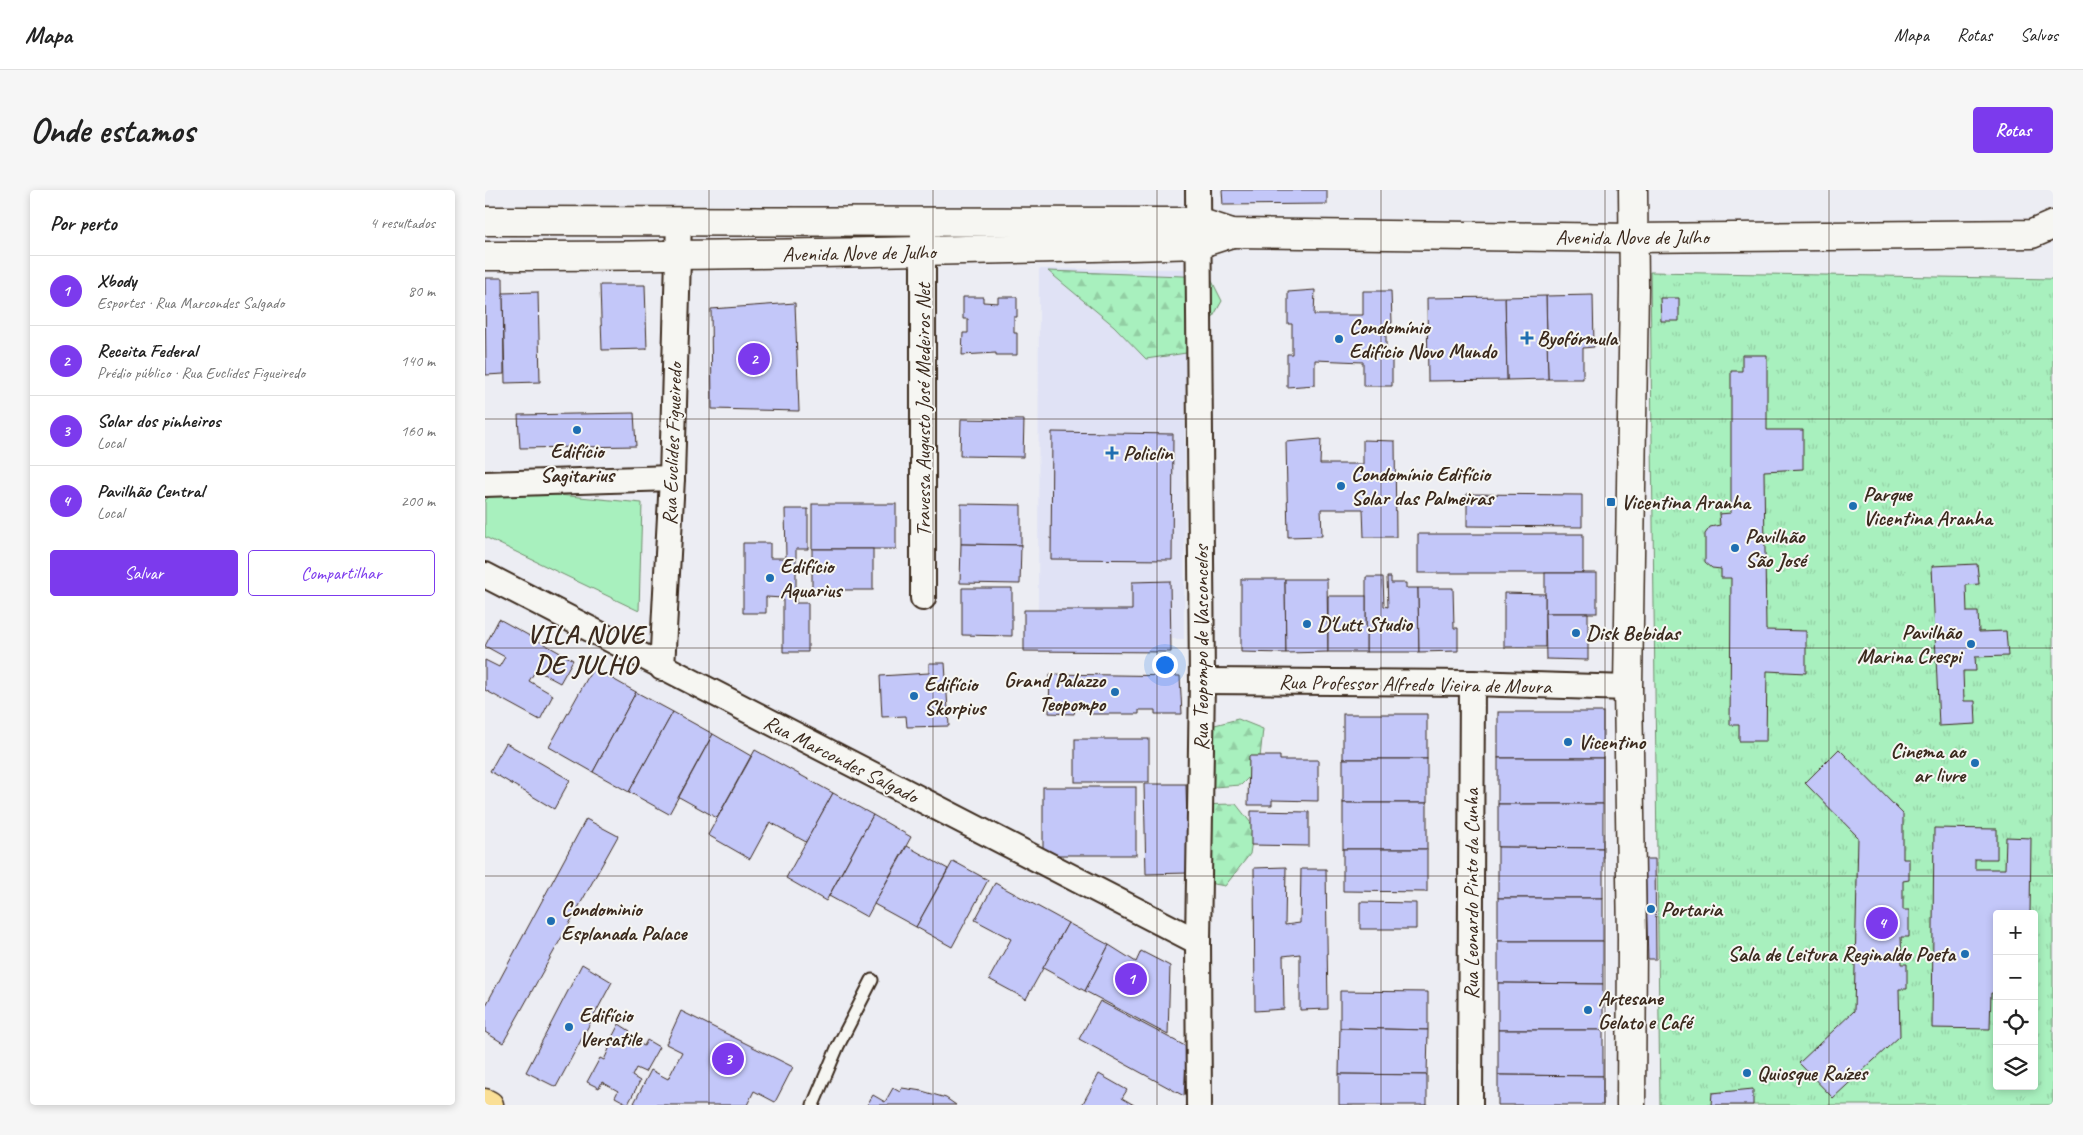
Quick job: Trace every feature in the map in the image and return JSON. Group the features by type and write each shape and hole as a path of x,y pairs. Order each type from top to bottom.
{"main road":[{"path":"1631,1105 1632,938 1628,688 1634,287 1633,190"},
{"name":"Avenida Nove de Julho","path":"485,220 923,222 1198,233 1633,238 2046,234"},
{"name":"Avenida Nove de Julho","path":"485,256 678,256 923,252 1198,233"},
{"path":"485,1103 489,1105"}],"street":[{"name":"Rua Teopompo de Vasconcelos","path":"1198,190 1202,681 1198,942 1199,1105"},
{"name":"Rua Euclides Figueiredo","path":"662,668 672,478 679,220"},
{"name":"Travessa Augusto José Medeiros Net","path":"923,222 923,598"},
{"path":"485,484 672,478"},
{"name":"Rua Marcondes Salgado","path":"485,575 662,668 1198,942"},
{"name":"Rua Professor Alfredo Vieira de Moura","path":"1202,681 1628,688"},
{"name":"Rua Leonardo Pinto da Cunha","path":"1470,1105 1471,684"}],"lane":[{"path":"813,1105 838,1046 872,980"}],"shaded area":[{"name":"Policlin","path":"1039,269 1186,269 1184,639 1038,637"}],"green space":[{"path":"1048,271 1210,277 1222,301 1193,352 1146,359 1114,326"},
{"name":"Parque Vicentina Aranha","path":"1650,272 2053,279 2053,1105 1660,1105"},
{"path":"517,491 642,503 639,611 485,537 485,500 492,495"},
{"path":"1238,719 1263,729 1259,767 1241,785 1214,787 1201,768 1207,727"},
{"path":"1236,804 1254,827 1250,854 1225,886 1203,882 1201,858 1175,826 1188,805"}],"building":[{"path":"1222,190 1327,190 1327,204 1223,205"},
{"path":"485,278 503,278 504,374 486,375"},
{"path":"600,285 645,285 647,349 602,350"},
{"name":"Condomínio Edifício Novo Mundo","path":"1315,290 1314,315 1363,315 1363,291 1391,291 1392,323 1386,323 1386,357 1392,356 1392,386 1363,386 1363,362 1315,360 1315,385 1287,387 1287,354 1292,354 1292,324 1288,324 1288,292"},
{"path":"538,292 540,382 505,383 503,293"},
{"path":"1593,295 1594,347 1583,348 1583,379 1548,379 1546,296"},
{"name":"Byofórmula","path":"1546,296 1548,379 1507,380 1505,297"},
{"path":"963,297 983,297 983,302 998,303 998,297 1017,297 1017,317 1014,317 1014,333 1017,333 1017,355 996,355 996,353 962,355 963,333 968,333 968,319 963,319"},
{"path":"1505,297 1507,380 1428,381 1427,298"},
{"path":"1660,298 1679,298 1679,321 1661,321"},
{"path":"795,303 799,411 712,409 711,309"},
{"name":"Pavilhão São José","path":"1742,355 1767,355 1767,430 1803,430 1803,469 1764,471 1766,630 1806,631 1806,673 1767,671 1766,741 1739,741 1739,725 1730,725 1731,578 1721,578 1721,569 1712,568 1705,562 1705,534 1710,527 1720,525 1719,514 1731,513 1731,371 1742,371"},
{"name":"Edifício Sagitarius","path":"634,413 636,446 520,448 518,415"},
{"path":"961,419 1024,420 1023,457 960,456"},
{"path":"1052,432 1173,434 1172,560 1051,559"},
{"name":"Condomínio Edifício Solar das Palmeiras","path":"1321,439 1320,464 1363,464 1363,440 1395,441 1396,537 1364,537 1363,509 1321,509 1322,536 1288,537 1286,442"},
{"path":"1467,494 1582,495 1582,527 1467,526"},
{"path":"812,504 896,504 896,549 812,549"},
{"path":"961,504 1021,505 1021,545 961,544"},
{"name":"Edifício Aquarius","path":"785,509 808,509 808,549 796,549 796,603 808,603 808,652 783,652 783,598 766,597 766,613 743,613 743,543 770,543 770,558 786,558"},
{"path":"1418,534 1583,534 1583,573 1418,573"},
{"path":"961,544 1021,545 1020,584 960,583"},
{"path":"812,549 873,549 873,590 812,590"},
{"name":"Pavilhão Marina Crespi","path":"1977,564 1979,584 1966,585 1967,612 1978,612 1979,632 2006,631 2008,656 1975,657 1976,671 1963,671 1964,701 1975,701 1976,724 1939,726 1932,566"},
{"path":"1545,573 1597,573 1597,613 1545,613"},
{"path":"1366,577 1383,577 1384,606 1388,607 1387,577 1391,577 1391,583 1406,583 1406,588 1418,588 1419,652 1366,652"},
{"path":"1241,579 1285,579 1286,653 1241,652"},
{"name":"D'Lutt Studio","path":"1285,579 1327,579 1328,652 1286,653"},
{"path":"1170,581 1171,652 1024,651 1024,610 1132,610 1132,582"},
{"path":"962,588 1012,588 1012,636 962,635"},
{"path":"1418,588 1453,588 1454,628 1458,628 1458,651 1419,652"},
{"path":"1504,593 1545,594 1545,647 1504,647"},
{"path":"1328,596 1366,596 1366,652 1328,652"},
{"path":"1545,613 1588,613 1588,660 1546,659"},
{"path":"499,619 573,660 560,683 536,670 529,681 553,695 540,720 485,690 485,660 499,667 505,657 485,646"},
{"name":"Edifício Skorpius","path":"929,663 945,663 949,726 907,727 906,716 882,717 880,676 929,673"},
{"path":"593,668 636,692 593,772 549,747"},
{"name":"Grand Palazzo Teopompo","path":"1050,674 1180,676 1182,714 1155,714 1155,710 1139,710 1139,714 1090,714 1090,709 1075,709 1074,714 1049,713"},
{"path":"636,692 673,712 629,792 593,772"},
{"path":"673,712 713,734 669,814 629,792"},
{"path":"1498,712 1603,712 1603,758 1498,758"},
{"path":"1343,714 1427,714 1427,759 1343,759"},
{"path":"713,734 751,756 717,818 679,797"},
{"path":"1075,739 1149,739 1149,782 1075,782"},
{"path":"506,743 570,780 554,809 490,771"},
{"path":"1839,749 1903,814 1903,859 1909,859 1909,880 1903,881 1903,910 1909,910 1909,937 1901,937 1902,964 1907,964 1907,989 1899,989 1900,1036 1833,1098 1799,1063 1854,1011 1858,837 1805,783"},
{"path":"755,750 833,793 806,842 770,822 750,859 708,835"},
{"path":"1249,756 1280,756 1280,760 1318,760 1318,801 1272,800 1272,805 1248,805"},
{"path":"1498,758 1603,758 1603,804 1498,804"},
{"path":"1343,759 1427,759 1427,803 1343,803"},
{"path":"1144,784 1186,784 1188,873 1146,874"},
{"path":"1043,787 1136,787 1136,855 1043,855"},
{"path":"833,793 873,815 826,901 786,878"},
{"path":"1343,803 1427,803 1427,849 1343,849"},
{"path":"1498,804 1603,804 1603,848 1498,847"},
{"path":"1251,811 1309,812 1309,846 1251,845"},
{"path":"873,815 911,837 867,917 829,896"},
{"name":"Condominio Esplanada Palace","path":"586,819 618,836 503,1043 485,1032 485,1007"},
{"name":"Sala de Leitura Reginaldo Poeta","path":"1934,828 1997,829 1997,859 1975,859 1975,869 2005,869 2006,837 2031,838 2030,910 1993,910 1993,993 1991,993 1990,1029 1932,1028"},
{"path":"907,846 948,869 916,927 874,904"},
{"path":"1498,847 1603,848 1603,898 1498,898"},
{"path":"1343,849 1427,849 1427,892 1343,891"},
{"name":"Portaria","path":"1645,859 1655,859 1656,959 1648,959"},
{"path":"953,861 988,880 952,947 916,927"},
{"path":"1286,867 1285,925 1300,923 1301,869 1326,869 1328,1009 1300,1010 1300,954 1283,956 1284,1009 1255,1011 1254,868"},
{"path":"995,883 1068,923 1026,999 989,979 1011,939 975,920"},
{"path":"1498,898 1603,898 1603,941 1498,941"},
{"path":"1360,902 1416,903 1416,929 1360,929"},
{"path":"1068,923 1109,945 1085,991 1043,968"},
{"path":"1498,941 1603,941 1603,984 1498,983"},
{"path":"1109,945 1136,962 1141,951 1170,966 1168,1035 1085,991"},
{"name":"Edifício Versatile","path":"582,964 612,982 556,1087 526,1072"},
{"path":"1498,983 1603,984 1603,1030 1498,1030"},
{"path":"1340,991 1428,992 1428,1030 1340,1028"},
{"path":"1100,1001 1187,1047 1184,1096 1079,1039"},
{"path":"681,1011 793,1067 775,1102 754,1091 747,1105 638,1105 634,1103 651,1070 668,1079 682,1052 666,1044"},
{"path":"619,1024 630,1031 627,1037 644,1046 647,1040 659,1047 645,1072 636,1068 632,1076 640,1081 628,1104 615,1097 618,1091 602,1082 599,1088 587,1082 600,1058 604,1060 609,1049 607,1047"},
{"path":"1340,1028 1428,1030 1427,1075 1339,1074"},
{"path":"1498,1030 1603,1030 1603,1076 1498,1075"},
{"path":"1099,1074 1127,1090 1122,1098 1134,1105 1082,1105"},
{"path":"1339,1074 1427,1075 1427,1105 1339,1105"},
{"path":"1498,1075 1603,1076 1603,1105 1498,1105"},
{"path":"893,1088 900,1092 902,1088 922,1091 946,1098 956,1105 867,1105 873,1095 885,1102"},
{"path":"1753,1089 1753,1105 1711,1105 1712,1093"}],"place":[{"name":"Byofórmula","path":"1527,338"},
{"name":"Condomínio Edifício Novo Mundo","path":"1339,339"},
{"name":"Receita Federal","path":"754,359"},
{"name":"Edifício Sagitarius","path":"577,430"},
{"name":"Policlin","path":"1112,453"},
{"name":"Condomínio Edifício Solar das Palmeiras","path":"1341,486"},
{"name":"Vicentina Aranha","path":"1611,502"},
{"name":"Parque Vicentina Aranha","path":"1853,506"},
{"name":"Pavilhão São José","path":"1735,548"},
{"name":"Edifício Aquarius","path":"770,578"},
{"name":"D'Lutt Studio","path":"1307,624"},
{"name":"Disk Bebidas","path":"1576,633"},
{"name":"Pavilhão Marina Crespi","path":"1971,644"},
{"name":"Grand Palazzo Teopompo","path":"1115,692"},
{"name":"Edifício Skorpius","path":"914,696"},
{"name":"Vicentino","path":"1568,742"},
{"name":"Cinema ao ar livre","path":"1975,763"},
{"name":"Portaria","path":"1651,909"},
{"name":"Condominio Esplanada Palace","path":"551,921"},
{"name":"Pavilhão Central","path":"1882,923"},
{"name":"Sala de Leitura Reginaldo Poeta","path":"1965,954"},
{"name":"Xbody","path":"1131,979"},
{"name":"Artesane Gelato e Café","path":"1588,1010"},
{"name":"Edifício Versatile","path":"569,1027"},
{"name":"Solar dos pinheiros","path":"728,1059"},
{"name":"Quiosque Raízes","path":"1747,1073"}],"district":[{"name":"VILA NOVE DE JULHO","path":"586,648"}]}
